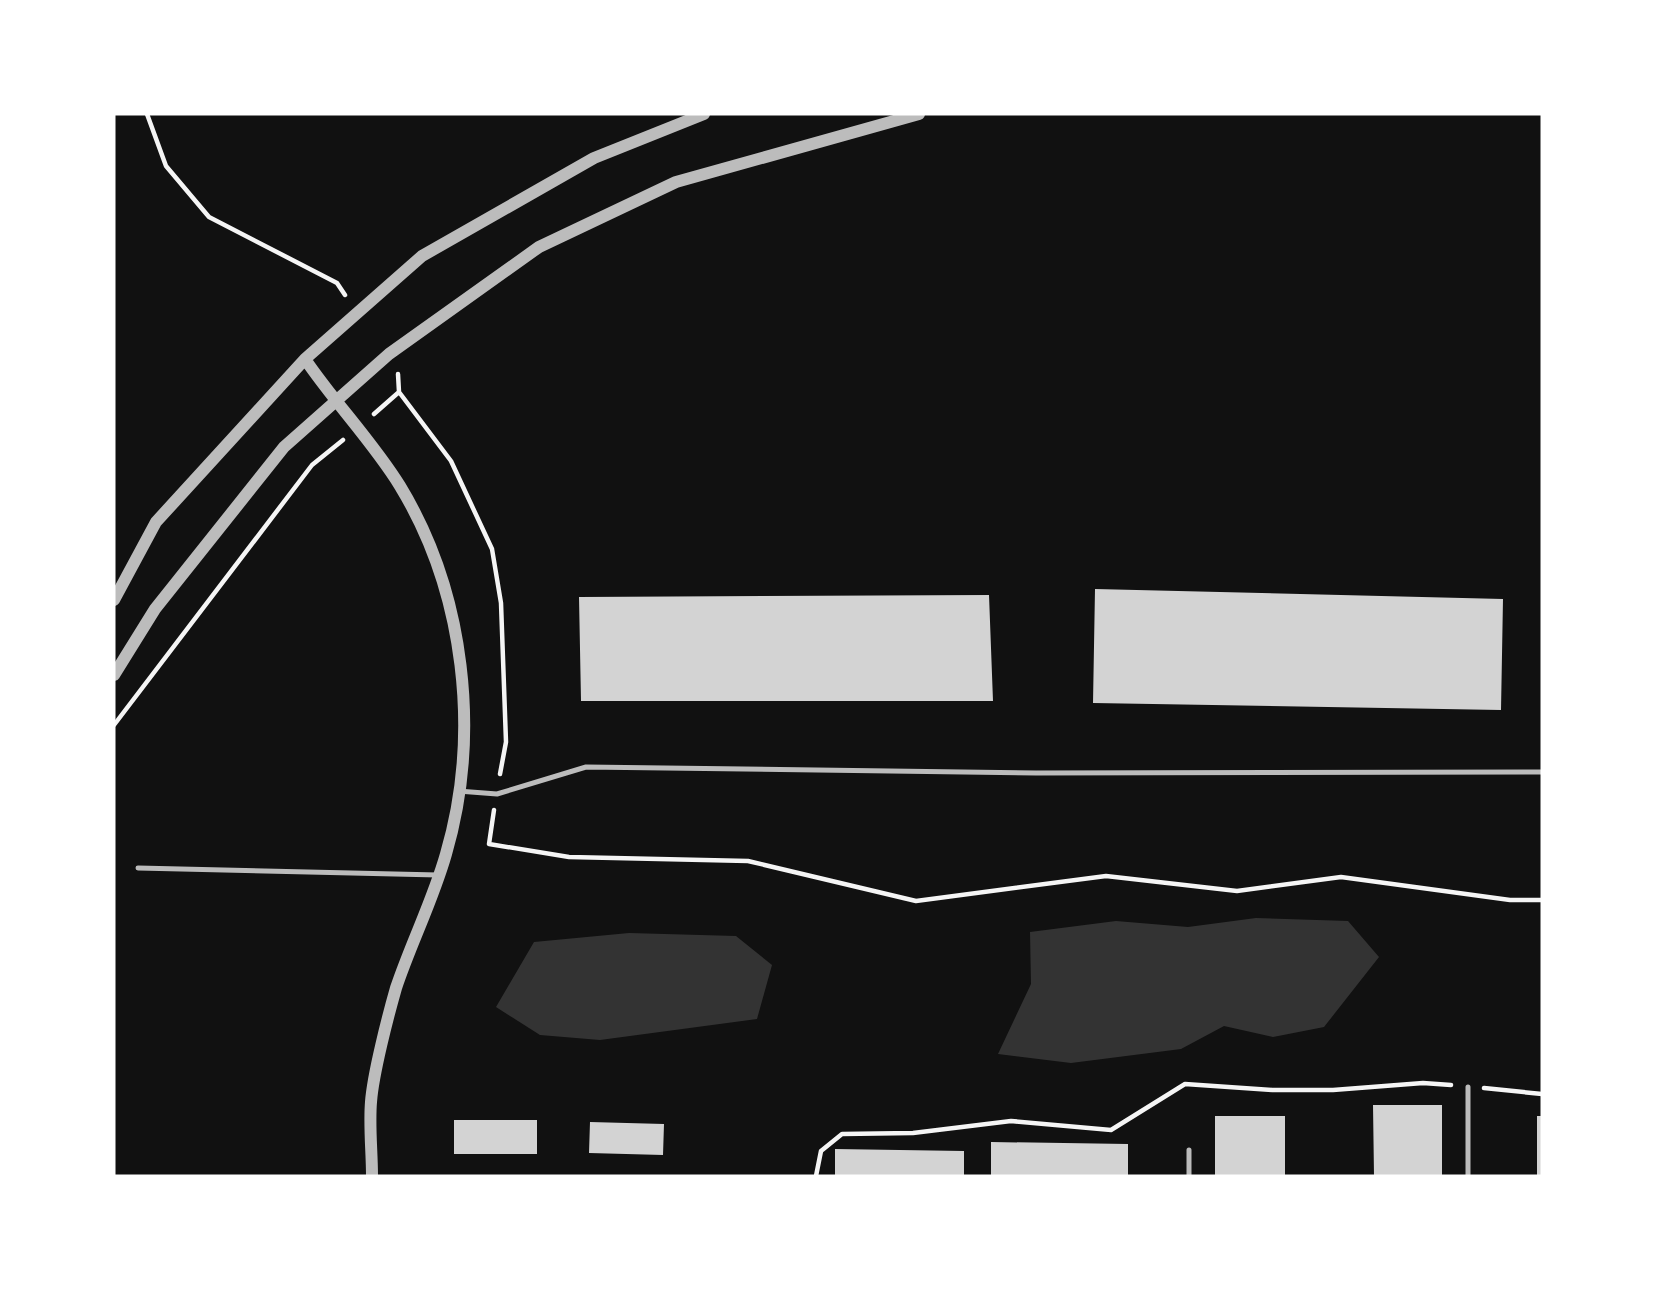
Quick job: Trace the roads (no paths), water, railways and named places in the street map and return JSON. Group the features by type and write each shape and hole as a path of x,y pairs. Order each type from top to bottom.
{"street":[{"path":"114,600 156,522 305,359 422,256 594,158 704,114"},
{"path":"114,675 155,609 275,458 334,401 389,354 540,247 676,182 919,114"},
{"path":"305,359 398,483 419,520 436,560 454,625 463,694 463,741 458,791 446,855 396,990 371,1101 372,1176"}],"lane":[{"path":"458,791 497,794 586,766 1036,773 1542,772"},
{"path":"138,868 438,875"},
{"path":"1468,1087 1468,1176"},
{"path":"1189,1150 1189,1176"}]}
